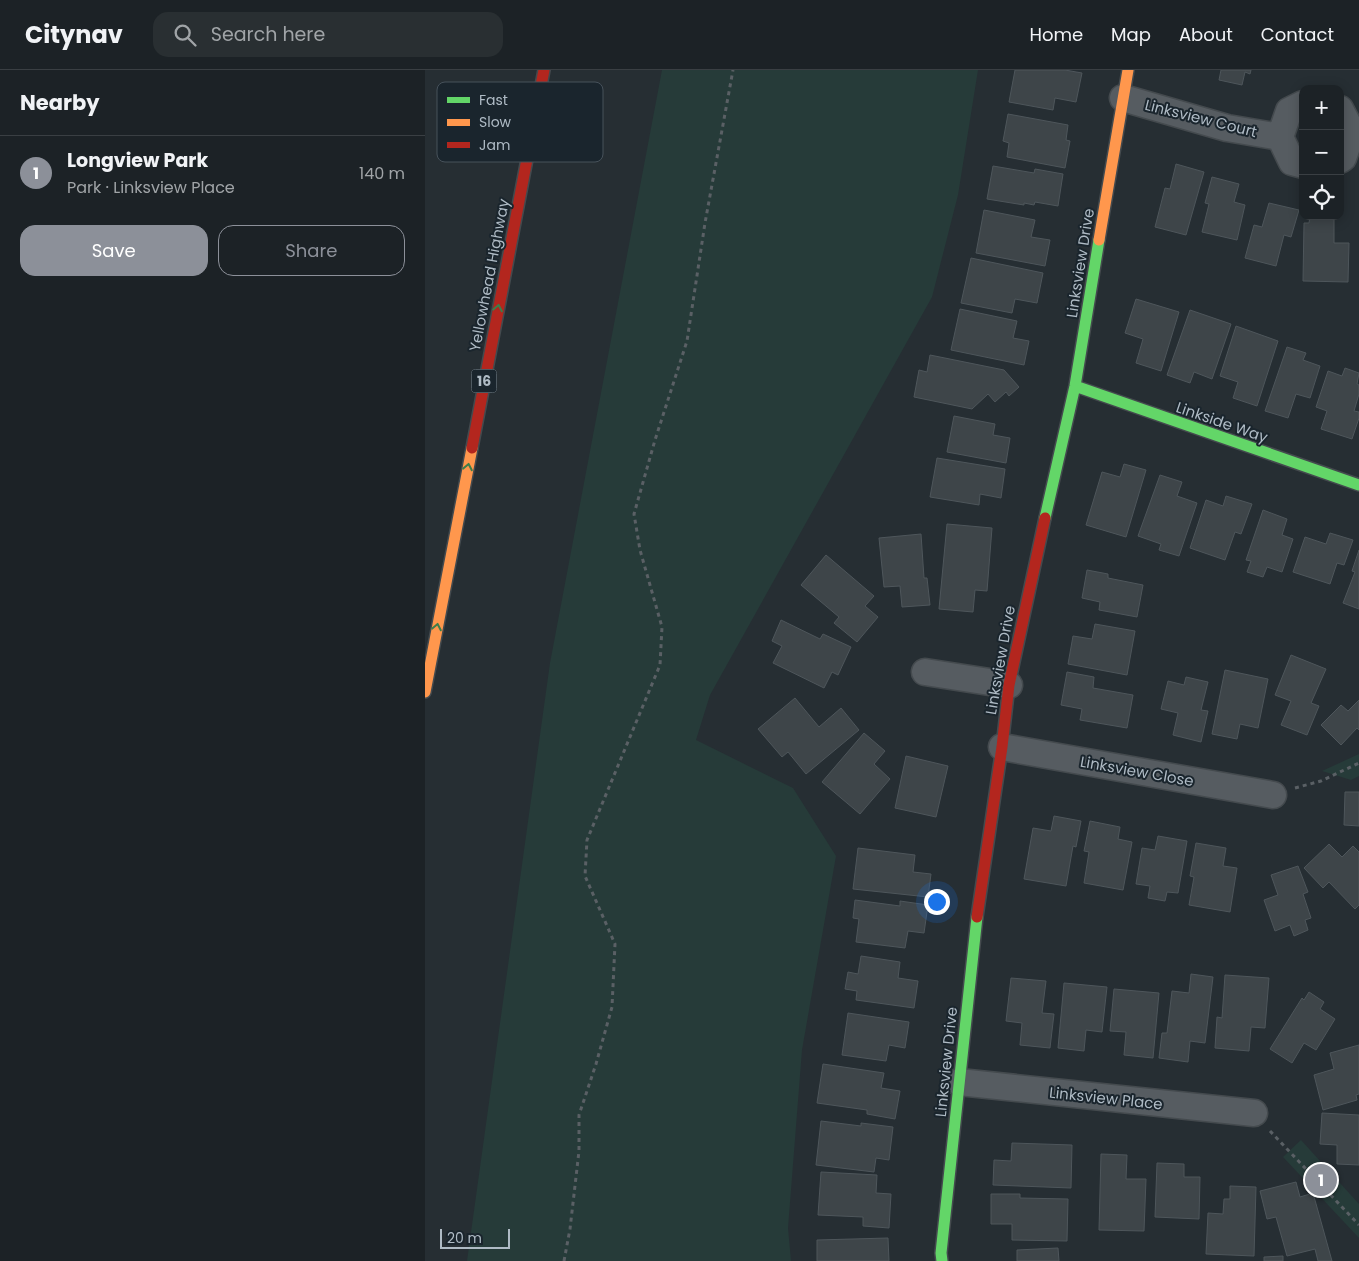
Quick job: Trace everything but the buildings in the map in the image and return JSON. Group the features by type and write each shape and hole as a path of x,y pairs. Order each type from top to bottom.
{"main road":[{"name":"Linksview Drive","path":"942,1261 941,1253 979,897 1002,747 1009,685 1030,582 1075,386 1128,70"},
{"name":"Yellowhead Highway","path":"425,692 526,162"},
{"name":"Linkside Way","path":"1075,386 1359,485"}],"street":[{"name":"Linksview Court","path":"1123,98 1227,128 1280,137"},
{"path":"1299,106 1289,111 1280,137 1292,162 1299,164"},
{"path":"1344,117 1351,132 1344,155"},
{"path":"925,672 1009,685"},
{"name":"Linksview Close","path":"1002,747 1273,794"},
{"name":"Linksview Place","path":"959,1082 1254,1113"}],"path":[{"path":"564,1261 570,1229 579,1151 579,1114 613,1007 615,944 585,876 587,840 660,665 662,628 640,550 634,514 655,440 687,341 705,223 733,70"},
{"path":"1273,794 1321,781 1359,763"},
{"path":"1254,1113 1359,1225"}],"green space":[{"path":"662,70 978,70 958,195 932,297 710,695 696,740 793,788 836,856 802,1050 788,1228 791,1261 467,1261 550,663"},
{"path":"1359,754 1359,776 1351,780 1322,771"},
{"path":"1301,1140 1359,1204 1359,1238 1283,1157"}],"traffic: fast":[{"path":"1045,518 1075,386 1099,240"},
{"path":"1075,386 1359,485"},
{"path":"942,1261 941,1253 977,917"}],"traffic: slow":[{"path":"1099,240 1128,70"},
{"path":"425,692 472,448"}],"traffic: jam":[{"path":"542,82 544,70"},
{"path":"472,448 526,162"},
{"path":"977,917 1002,747 1009,685 1045,518"}],"place":[{"name":"Longview Park","path":"1321,1180"}]}
